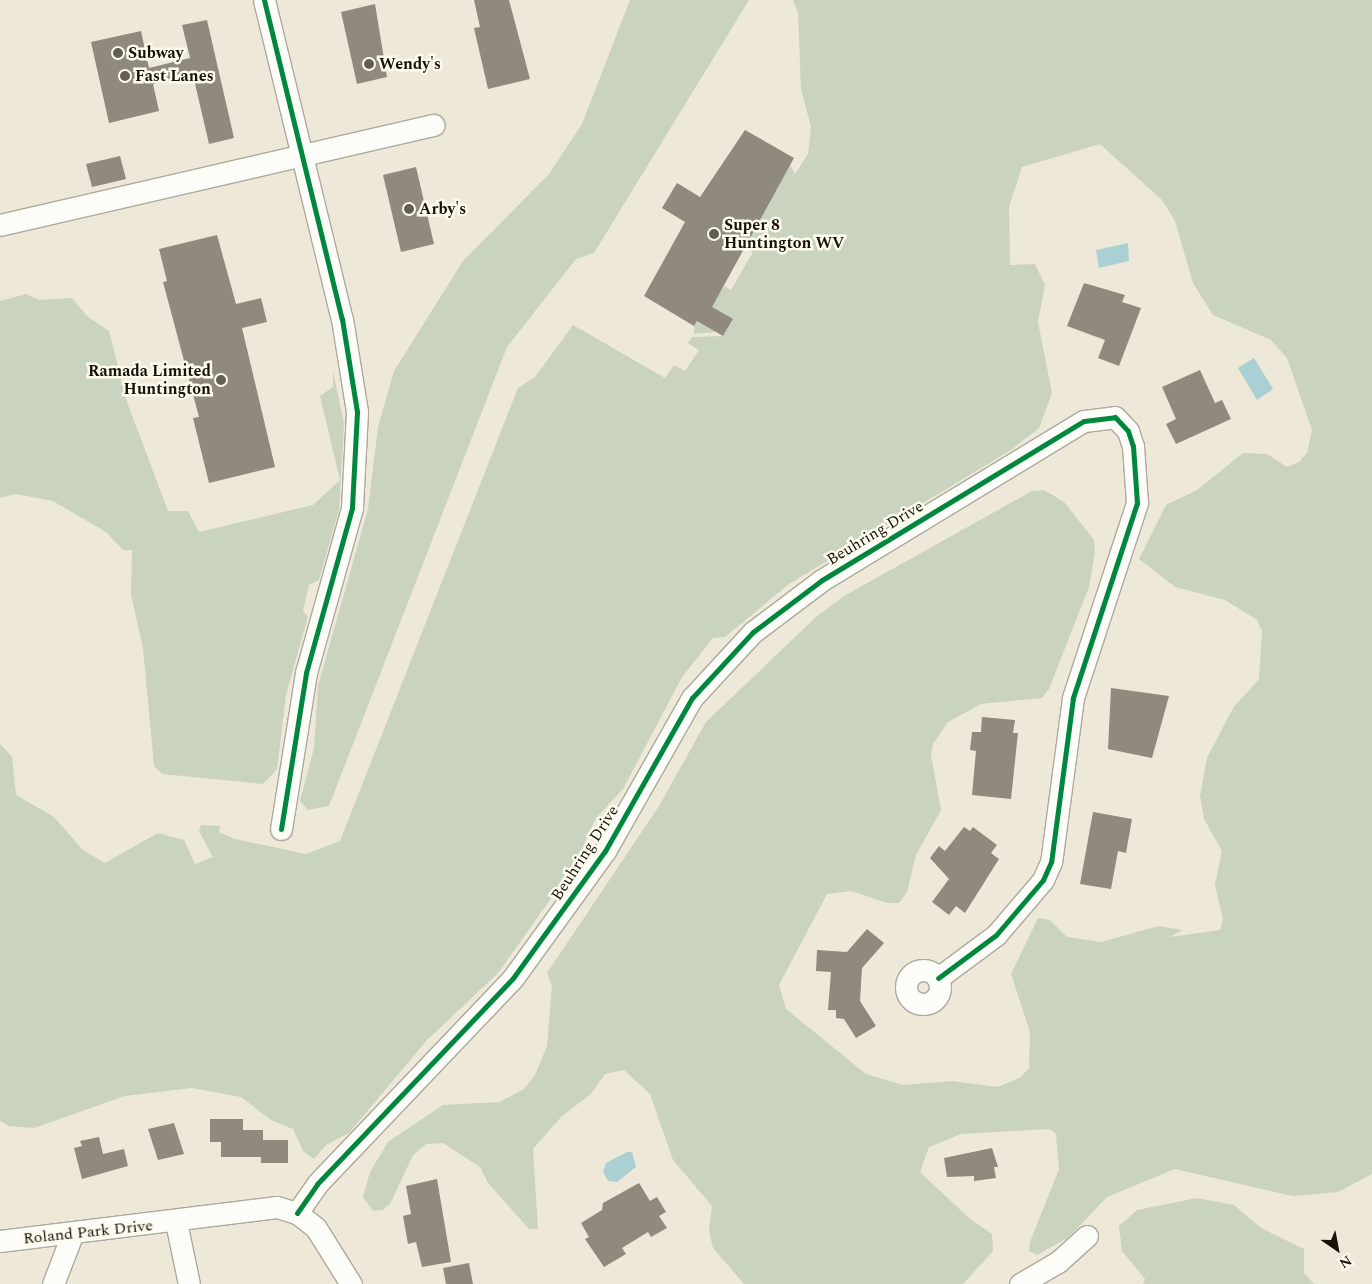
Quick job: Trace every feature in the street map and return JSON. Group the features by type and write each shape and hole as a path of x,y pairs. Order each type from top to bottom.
{"street":[{"path":"264,0 355,383 357,454 352,508 306,673 281,829"},
{"path":"0,225 434,126"},
{"name":"Beuhring Drive","path":"297,1213 317,1184 514,978 605,851 692,698 730,655 822,580 1084,421 1105,415 1122,422 1128,431 1137,462 1137,503 1077,684 1054,825 1056,844 1043,880 1030,895 990,940 938,978"},
{"name":"Roland Park Drive","path":"0,1241 72,1235 176,1222 261,1207 297,1213"},
{"path":"297,1213 320,1233 351,1284"},
{"name":"Roland Park Drive","path":"176,1222 189,1284"},
{"path":"53,1284 72,1235"},
{"path":"1020,1284 1058,1262 1087,1236"}],"green space":[{"path":"630,0 749,0 594,253 576,259 507,347 329,806 308,810 300,801 314,748 318,686 368,509 378,427 394,371 463,261 549,174 582,124"},
{"path":"793,0 1372,0 1372,1174 1338,1192 1293,1196 1175,1169 1107,1197 1069,1237 1037,1255 1029,1251 1030,1242 1059,1169 1056,1134 1050,1129 961,1134 929,1147 920,1172 970,1219 992,1234 993,1251 963,1284 744,1284 713,1248 709,1231 712,1206 673,1160 650,1094 624,1070 605,1074 591,1094 562,1116 533,1149 538,1229 529,1229 488,1183 480,1167 443,1143 426,1144 413,1155 390,1204 383,1210 373,1211 363,1197 370,1172 388,1142 443,1105 500,1102 524,1089 535,1075 547,1046 552,986 547,973 659,806 706,722 816,617 844,596 1032,491 1044,490 1064,502 1094,540 1095,552 1089,587 1049,689 1042,698 981,704 948,722 933,744 931,755 941,810 916,855 907,892 899,903 887,903 851,891 827,894 779,985 786,1009 866,1074 903,1085 952,1081 998,1087 1021,1077 1029,1068 1030,1032 1011,974 1038,918 1050,920 1067,937 1101,942 1159,926 1182,930 1170,937 1220,930 1223,919 1215,885 1222,851 1204,819 1200,796 1207,758 1233,708 1259,679 1262,631 1257,620 1225,600 1175,587 1139,559 1166,505 1197,490 1243,453 1267,454 1287,467 1299,462 1307,453 1312,430 1287,358 1271,340 1213,315 1193,283 1175,221 1162,200 1100,144 1022,167 1009,207 1010,265 1035,264 1045,285 1038,322 1052,393 1039,428 1011,450 789,584 725,637 713,638 682,677 623,789 596,818 574,866 498,973 426,1041 349,1133 326,1145 314,1159 303,1151 293,1129 271,1120 241,1097 192,1088 125,1096 34,1128 9,1126 0,1121 0,744 12,757 16,795 54,817 83,850 105,863 158,833 184,840 195,864 213,857 199,831 201,825 220,826 219,832 235,839 306,854 340,841 518,388 535,377 573,325 665,378 674,365 685,371 699,350 688,343 692,337 723,336 733,320 715,332 694,334 694,326 717,289 721,291 724,286 731,290 753,252 743,246 790,165 795,174 808,154 811,127 801,89 798,13"},
{"path":"26,294 39,300 72,298 88,317 109,331 127,402 168,511 188,511 199,532 313,505 340,480 320,396 333,387 333,371 344,424 339,510 319,580 309,585 303,611 308,617 286,695 277,769 263,784 162,774 154,766 143,648 131,595 132,550 123,550 106,532 53,501 16,494 0,498 0,301"},
{"path":"1197,1198 1234,1205 1261,1228 1304,1249 1304,1273 1314,1284 1143,1284 1145,1279 1122,1251 1119,1226 1137,1210"}],"water":[{"path":"1128,243 1129,261 1099,268 1096,250"},
{"path":"1254,358 1273,389 1257,400 1238,368"},
{"path":"627,1152 632,1152 636,1167 617,1182 608,1181 603,1172 606,1163"}],"building":[{"path":"474,0 509,0 530,79 488,89 474,28 480,27"},
{"name":"Wendy's","path":"375,4 387,77 357,84 341,12"},
{"path":"207,20 234,138 209,144 193,75 153,84 159,111 109,123 91,42 141,31 149,68 190,58 182,25"},
{"name":"Super 8 Huntington WV","path":"745,130 794,158 712,307 733,319 723,336 697,321 694,326 644,296 685,222 662,208 677,183 700,197"},
{"path":"120,156 126,179 92,187 86,164"},
{"name":"Arby's","path":"416,167 434,244 401,252 383,175"},
{"name":"Ramada Limited Huntington","path":"217,235 236,304 261,298 267,322 242,328 275,467 209,483 193,418 199,417 163,282 167,281 159,249"},
{"path":"1084,283 1125,295 1122,302 1141,308 1119,366 1098,358 1105,340 1067,326"},
{"path":"1200,370 1215,403 1222,400 1231,419 1176,444 1166,424 1176,419 1162,387"},
{"path":"1111,688 1169,696 1152,758 1108,749"},
{"path":"982,717 1015,720 1013,733 1018,733 1011,799 972,795 976,751 970,750 972,732 981,732"},
{"path":"1093,812 1132,819 1126,853 1118,851 1111,889 1080,884"},
{"path":"964,827 970,831 973,827 997,845 991,853 999,859 965,913 956,906 949,915 932,902 949,879 930,858 939,846 945,851"},
{"path":"867,929 884,943 862,968 860,1001 876,1026 856,1038 844,1019 836,1018 836,1010 828,1010 831,972 816,971 817,950 847,952"},
{"path":"210,1119 243,1119 243,1130 263,1130 263,1140 288,1140 288,1163 261,1163 261,1157 221,1157 221,1142 210,1142"},
{"path":"174,1123 184,1154 158,1160 148,1129"},
{"path":"99,1137 103,1154 124,1149 128,1166 82,1179 74,1148 82,1146 80,1141"},
{"path":"992,1148 998,1167 994,1167 996,1178 974,1181 974,1176 947,1177 944,1158"},
{"path":"437,1179 451,1262 422,1267 416,1242 408,1244 403,1216 411,1214 406,1186"},
{"path":"639,1183 650,1201 657,1197 666,1212 659,1216 667,1228 651,1237 648,1232 622,1248 626,1254 604,1267 585,1239 589,1237 581,1223 602,1210 603,1203"},
{"path":"469,1263 473,1284 446,1284 443,1268"}],"cycle path":[{"path":"264,0 342,319 357,412 352,508 306,673 281,829"},
{"path":"297,1213 317,1184 513,978 605,851 692,698 753,632 822,580 1084,421 1115,417 1128,431 1133,446 1137,503 1073,698 1051,862 1043,880 996,935 938,978"}],"place":[{"name":"Subway","path":"118,53"},
{"name":"Wendy's","path":"369,64"},
{"name":"Fast Lanes","path":"125,76"},
{"name":"Arby's","path":"409,209"},
{"name":"Super 8 Huntington WV","path":"714,234"},
{"name":"Ramada Limited Huntington","path":"221,380"}]}
